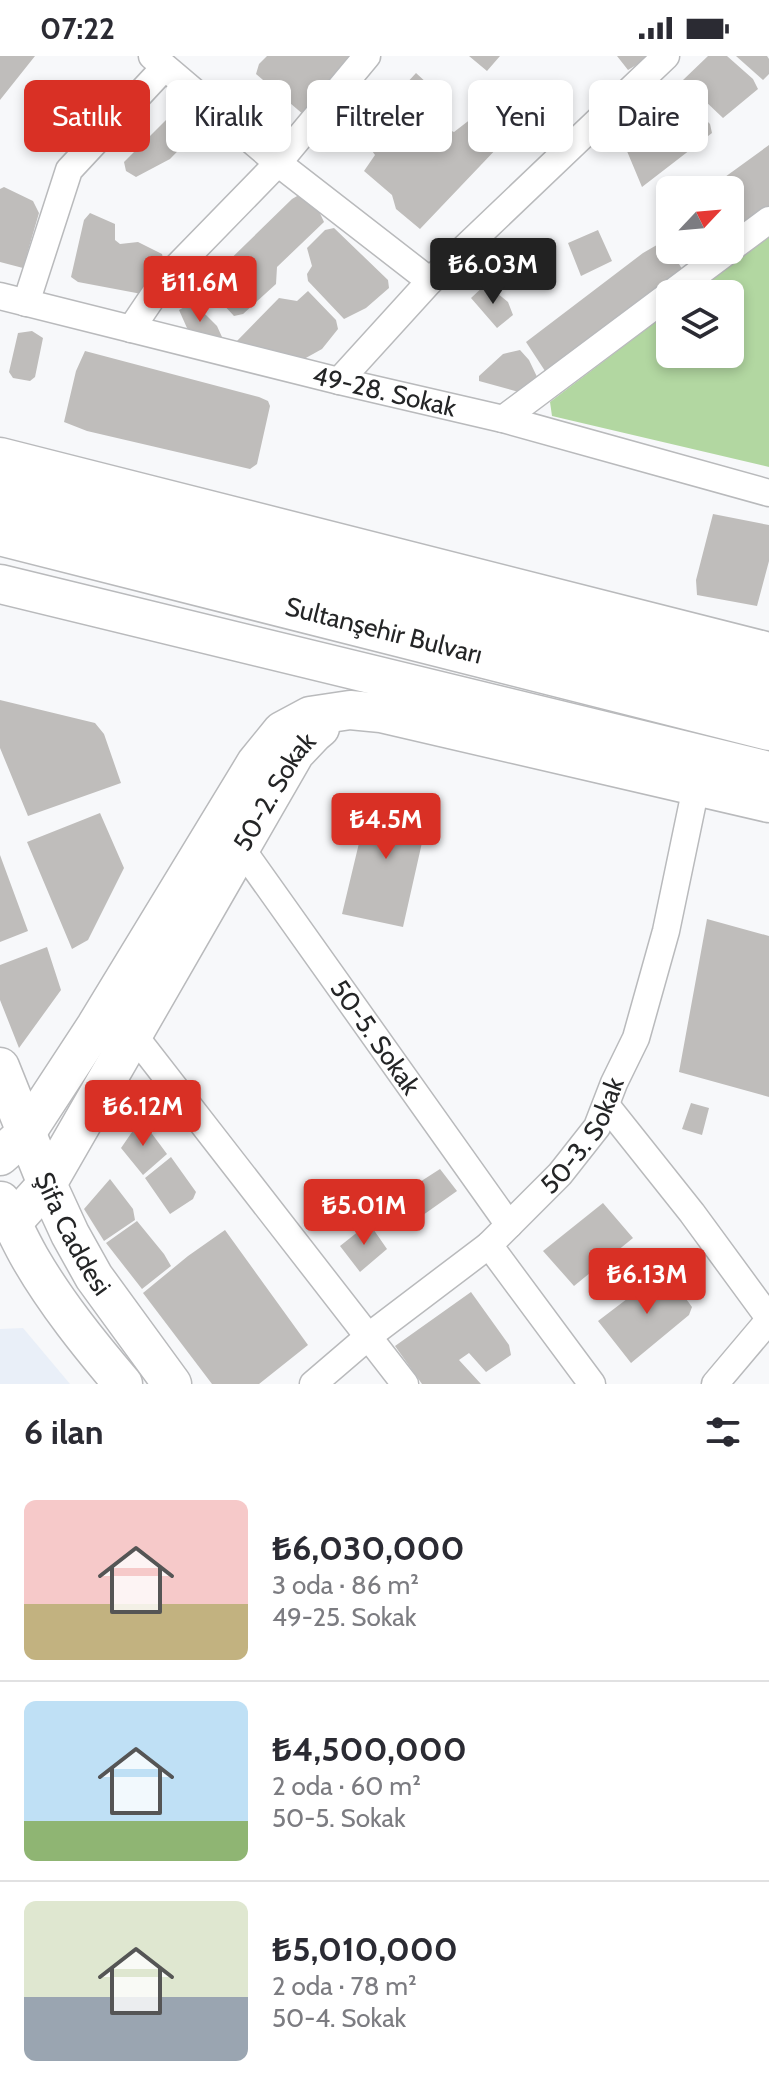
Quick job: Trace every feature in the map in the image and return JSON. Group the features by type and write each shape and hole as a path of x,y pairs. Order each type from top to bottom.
{"highway":[{"name":"Sultanşehir Bulvarı","path":"0,490 769,685"},
{"name":"Sultanşehir Bulvarı","path":"0,533 769,728"}],"street":[{"path":"131,329 164,280 278,163 367,56"},
{"path":"339,381 430,281 666,56"},
{"path":"26,303 69,170 158,62 278,163 430,281"},
{"path":"744,239 769,220"},
{"path":"503,419 710,264"},
{"name":"49-28. Sokak","path":"0,296 503,419 769,493"},
{"path":"0,457 769,652"},
{"name":"Sultanşehir Bulvarı","path":"0,584 769,771"},
{"path":"350,710 381,713 769,803"},
{"name":"50-2. Sokak","path":"6,1211 47,1184 295,753 314,733 350,710"},
{"name":"50-2. Sokak","path":"13,1145 96,1026 256,763 282,731 310,716 350,710"},
{"name":"50-3. Sokak","path":"313,1384 369,1336 489,1245 560,1174 597,1127 641,1023 666,931 696,787"},
{"name":"50-5. Sokak","path":"241,848 509,1225"},
{"path":"133,1034 405,1384"},
{"name":"Şifa Caddesi","path":"0,1067 13,1145 47,1184 94,1277 172,1384"},
{"path":"606,1105 692,1213 769,1319 715,1384"},
{"name":"Şifa Caddesi","path":"6,1211 50,1290 84,1338 123,1384"},
{"path":"489,1245 592,1384"}],"shaded area":[{"path":"23,1328 70,1384 0,1384 0,1329"}],"green space":[{"path":"769,236 769,467 552,416 550,402 656,322 656,368 744,368 744,280 711,280 732,264 744,264 744,255"}],"building":[{"path":"0,56 35,56 0,100"},
{"path":"267,56 354,56 334,80 307,80 307,111 304,115 291,104 291,80 263,80 256,74 259,64"},
{"path":"469,56 500,56 487,71"},
{"path":"617,56 651,56 628,70"},
{"path":"708,56 727,56 753,79 758,89 723,118 708,104 708,80 683,80"},
{"path":"736,56 767,56 769,74 763,80"},
{"path":"416,73 424,80 410,80"},
{"path":"166,120 166,152 177,152 170,159 136,177 126,171 124,162 134,152 150,152 150,136"},
{"path":"468,121 468,152 493,152 420,229 396,209 392,195 364,171 375,155 373,152 452,152 452,131"},
{"path":"769,145 769,209 744,228 744,176 726,176"},
{"path":"627,152 687,152 656,176 642,187"},
{"path":"4,187 33,201 39,213 23,268 0,262 0,189"},
{"path":"304,192 324,222 277,267 276,284 243,314 234,316 208,288 208,281 292,199"},
{"path":"90,213 115,224 115,240 120,244 138,242 162,254 165,266 147,295 78,282 71,277 84,220"},
{"path":"334,228 388,280 389,288 366,308 344,319 308,281 307,274 312,266 307,248 325,230"},
{"path":"598,230 612,261 581,276 568,243"},
{"path":"656,245 656,264 679,264 684,272 673,280 656,280 656,293 547,374 526,342"},
{"path":"486,284 508,302 513,315 497,328 471,298"},
{"path":"308,291 336,320 338,329 322,349 304,359 235,343 279,298 297,301"},
{"path":"193,302 217,326 222,337 205,346 187,328 179,310"},
{"path":"32,331 43,338 35,377 30,381 13,378 9,372 18,333"},
{"path":"520,350 529,360 539,381 526,394 479,381 479,376 503,354"},
{"path":"85,351 268,401 270,406 257,464 250,469 87,431 64,422 76,371"},
{"path":"713,514 769,525 769,561 757,606 697,595 696,580"},
{"path":"0,700 95,723 104,734 121,783 28,816 0,748"},
{"path":"371,793 430,807 403,927 342,914"},
{"path":"100,813 124,868 88,940 72,949 27,842"},
{"path":"0,855 28,931 0,942"},
{"path":"707,919 769,936 769,1097 679,1072"},
{"path":"47,947 61,990 19,1048 0,1000 0,965"},
{"path":"691,1103 709,1108 702,1135 682,1129"},
{"path":"141,1119 167,1154 143,1175 121,1148"},
{"path":"171,1157 196,1192 193,1199 170,1214 145,1178"},
{"path":"440,1169 457,1191 416,1220 398,1196"},
{"path":"110,1179 133,1209 135,1220 104,1241 84,1209"},
{"path":"603,1203 633,1238 574,1286 543,1251"},
{"path":"137,1221 171,1266 142,1289 106,1243"},
{"path":"369,1223 387,1249 360,1272 340,1246"},
{"path":"225,1230 308,1345 259,1384 212,1384 143,1293"},
{"path":"665,1270 692,1307 689,1315 631,1363 598,1321"},
{"path":"471,1292 509,1345 511,1355 486,1372 469,1353 459,1360 481,1384 422,1384 395,1346"}]}
